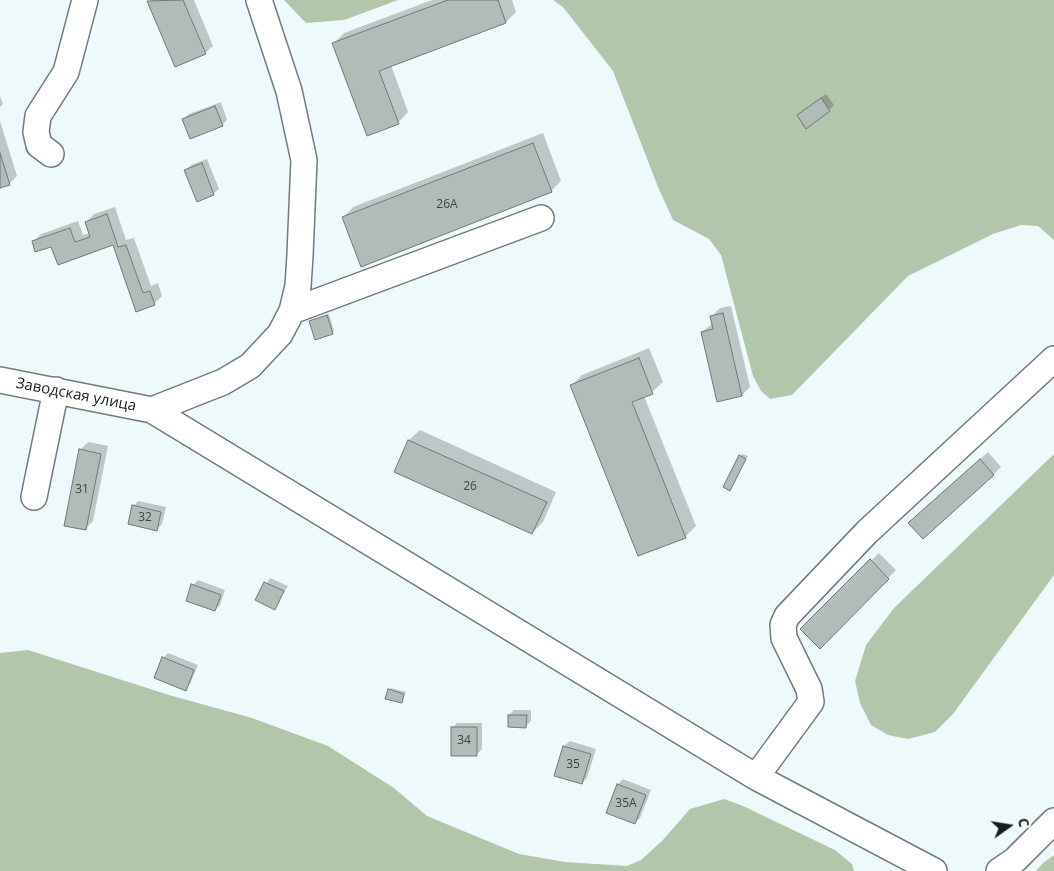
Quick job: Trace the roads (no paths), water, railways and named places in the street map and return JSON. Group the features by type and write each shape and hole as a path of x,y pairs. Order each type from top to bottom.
{"street":[{"path":"51,154 39,145 36,132 38,116 66,72 85,0"},
{"path":"152,410 222,382 250,366 280,334 292,311 298,286 304,160 289,91 259,0"},
{"path":"292,311 541,218"},
{"path":"756,777 812,702 809,689 784,638 783,625 787,616 867,532 1054,359"},
{"name":"Заводская улица","path":"0,380 152,410"},
{"path":"34,497 56,390"},
{"path":"152,410 756,777 926,870"},
{"path":"999,871 1015,860 1054,821"}]}
